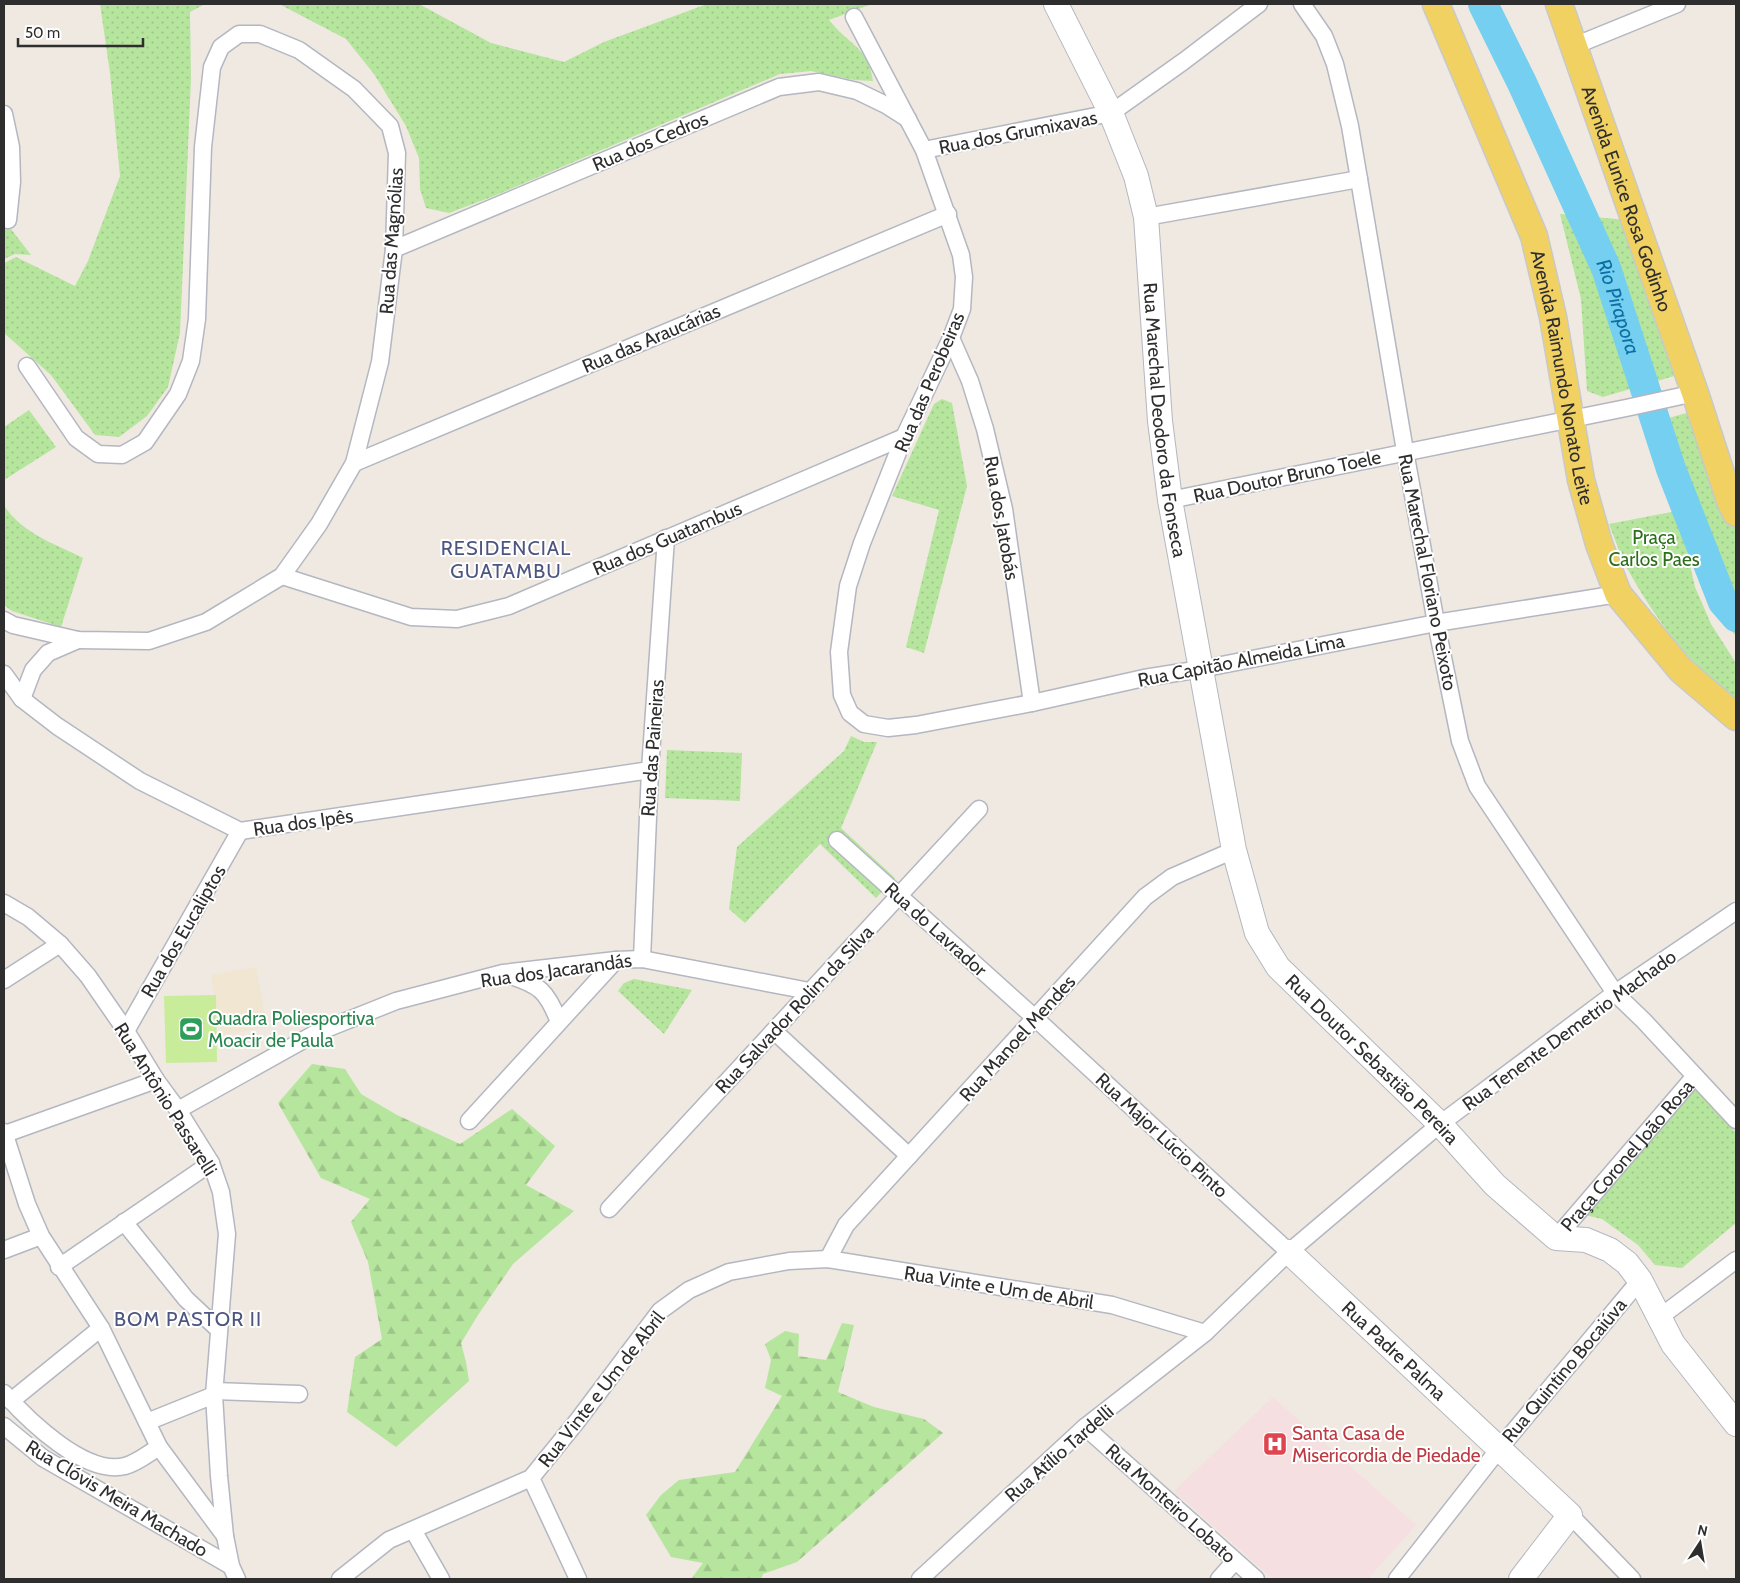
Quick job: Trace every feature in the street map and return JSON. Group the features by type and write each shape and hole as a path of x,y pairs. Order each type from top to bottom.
{"main road":[{"name":"Avenida Raimundo Nonato Leite","path":"1436,4 1534,236 1553,318 1581,480 1599,544 1618,594 1681,670 1736,717"},
{"name":"Avenida Eunice Rosa Godinho","path":"1559,4 1688,394 1736,513"}],"street":[{"name":"Rua Marechal Deodoro da Fonseca","path":"1056,4 1111,113 1136,176 1146,217 1160,421 1170,500 1234,850"},
{"path":"1111,113 1259,4"},
{"name":"Rua Marechal Floriano Peixoto","path":"1302,4 1324,36 1335,64 1350,126 1404,452 1460,741 1477,786 1614,993 1644,1021 1695,1076"},
{"path":"1574,46 1677,4"},
{"name":"Rua das Perobeiras","path":"854,17 924,150 961,254 964,277 962,309 952,338 904,437 862,543 848,586 839,652 842,695 850,713 864,724"},
{"name":"Rua das Magnólias","path":"4,620 78,640 149,641 206,622 282,576 318,524 354,463 380,362 394,249 398,153 390,126 354,88 299,50 260,34 239,34 220,47 212,67 203,147 197,319 191,361 178,394 145,442 122,455 98,454 76,438 27,366"},
{"name":"Rua dos Cedros","path":"394,249 779,87 819,82 857,91 886,105 908,119"},
{"name":"Rua dos Grumixavas","path":"924,150 1111,113"},
{"path":"4,114 11,147 12,182 8,220"},
{"path":"1146,217 1359,179"},
{"name":"Rua das Araucárias","path":"354,463 948,214"},
{"name":"Rua dos Jatobás","path":"952,338 970,381 985,429 1004,509 1032,703"},
{"name":"Rua Doutor Bruno Toele","path":"1170,500 1688,394"},
{"name":"Rua dos Guatambus","path":"282,576 411,617 457,619 509,606 904,437"},
{"name":"Rua das Paineiras","path":"642,958 650,770 666,538"},
{"name":"Rua Capitão Almeida Lima","path":"864,724 888,728 916,724 1032,703 1144,678 1201,669 1436,623 1618,594"},
{"path":"22,699 33,670 48,653 78,640"},
{"name":"Rua dos Ipês","path":"4,674 22,699 57,726 140,781 240,831 650,770"},
{"name":"Rua Salvador Rolim da Silva","path":"609,1209 979,808"},
{"name":"Rua dos Eucaliptos","path":"126,1031 240,831"},
{"name":"Rua do Lavrador","path":"837,840 1035,1018"},
{"name":"Rua Manoel Mendes","path":"828,1259 846,1225 1144,896 1172,877 1234,850"},
{"name":"Rua Doutor Sebastião Pereira","path":"1234,850 1257,933 1278,967 1440,1124 1495,1185 1556,1238"},
{"name":"Rua Antônio Passarelli","path":"4,902 28,917 60,944 88,976 126,1031 156,1080 178,1110 210,1163 221,1192 227,1234 214,1393 218,1476 225,1536 234,1573"},
{"name":"Rua Tenente Demetrio Machado","path":"1205,1333 1289,1252 1440,1124 1614,993 1736,911"},
{"path":"4,980 60,944"},
{"name":"Rua dos Jacarandás","path":"178,1110 316,1033 396,1001 503,973 642,958 809,992"},
{"path":"469,1121 616,960"},
{"path":"503,973 525,980 540,988 552,1002 560,1022"},
{"name":"Rua Major Lúcio Pinto","path":"1035,1018 1289,1252"},
{"path":"774,1031 909,1156"},
{"name":"Praça Coronel João Rosa","path":"1556,1238 1695,1076 1736,1120"},
{"path":"156,1080 4,1134 27,1204 41,1236 59,1267 101,1328 159,1447 225,1536"},
{"path":"59,1267 210,1163"},
{"path":"124,1222 186,1299 219,1330"},
{"path":"4,1250 41,1236"},
{"name":"Praça Coronel João Rosa","path":"1556,1238 1586,1240 1610,1250 1628,1263 1640,1280 1673,1344 1736,1424"},
{"name":"Rua Padre Palma","path":"1289,1252 1570,1514"},
{"name":"Rua Vinte e Um de Abril","path":"340,1579 389,1540 531,1478 578,1420 660,1312 689,1290 730,1272 788,1261 828,1259 1112,1305 1205,1333"},
{"path":"1660,1317 1736,1260"},
{"name":"Rua Quintino Bocaiúva","path":"1397,1579 1499,1449 1640,1280"},
{"path":"101,1328 8,1397 58,1444 86,1460 108,1468 127,1466 159,1447"},
{"name":"Rua Atílio Tardelli","path":"920,1579 1085,1427 1205,1333"},
{"path":"147,1422 214,1393 299,1394"},
{"name":"Rua Clóvis Meira Machado","path":"4,1426 43,1458 234,1573"},
{"name":"Rua Monteiro Lobato","path":"1085,1427 1256,1579"},
{"path":"531,1478 578,1579"},
{"path":"1522,1579 1570,1514 1632,1579"},
{"path":"413,1530 441,1579"},
{"path":"1219,1579 1235,1561"}],"shaded area":[{"path":"256,967 267,1027 222,1035 211,975"},
{"name":"Santa Casa de Misericordia de Piedade","path":"1273,1397 1416,1525 1368,1579 1273,1579 1174,1491"}],"green space":[{"path":"100,4 205,4 190,12 191,79 180,333 168,387 147,416 119,437 95,435 51,375 4,333 4,263 16,257 75,286 88,261 120,176 110,73"},
{"path":"279,4 419,4 491,43 564,62 604,42 707,4 872,4 829,20 862,53 867,60 873,81 854,80 811,71 780,74 494,196 449,213 426,208 420,189 419,158 406,126 374,74 346,39"},
{"path":"1560,214 1628,220 1681,374 1603,397 1587,391 1581,299"},
{"path":"4,220 31,255 15,254 4,259"},
{"path":"942,399 952,403 967,486 924,653 906,647 939,510 892,496 934,404"},
{"path":"29,410 56,447 4,480 4,427"},
{"path":"1690,412 1727,514 1736,528 1736,636 1720,616 1702,580 1686,489 1665,419"},
{"path":"4,505 11,515 39,537 83,558 61,627 12,611 4,605"},
{"name":"Praça Carlos Paes","path":"1682,510 1688,556 1695,587 1711,624 1736,663 1736,701 1691,660 1665,628 1628,571 1609,524"},
{"path":"851,736 864,742 877,742 841,828 895,878 876,898 820,844 745,923 729,909 737,847 844,751"},
{"path":"667,750 742,753 740,801 665,798"},
{"path":"634,979 692,990 664,1034 618,991 624,983"},
{"name":"Quadra Poliesportiva Moacir de Paula","path":"216,995 217,1062 166,1063 164,996"},
{"path":"312,1064 345,1069 361,1094 397,1115 460,1144 512,1109 555,1146 526,1185 574,1211 513,1264 478,1315 461,1343 469,1381 396,1447 347,1412 355,1357 382,1339 368,1262 351,1222 370,1199 321,1178 278,1103"},
{"path":"1695,1084 1736,1133 1736,1223 1682,1268 1655,1265 1638,1245 1602,1219 1585,1215"},
{"path":"842,1323 854,1325 838,1392 874,1407 924,1419 943,1433 797,1562 763,1574 761,1579 691,1579 703,1563 671,1557 646,1515 661,1495 679,1480 735,1472 782,1396 765,1388 771,1360 765,1344 785,1331 799,1334 798,1356 826,1360"}],"waterway":[{"name":"Rio Pirapora","path":"1483,4 1522,83 1606,268 1671,469 1723,602 1736,617"}],"place":[{"name":"Quadra Poliesportiva Moacir de Paula","path":"191,1029"},
{"name":"Santa Casa de Misericordia de Piedade","path":"1275,1444"}],"district":[{"name":"RESIDENCIAL GUATAMBU","path":"506,560"},
{"name":"BOM PASTOR II","path":"188,1319"}]}
